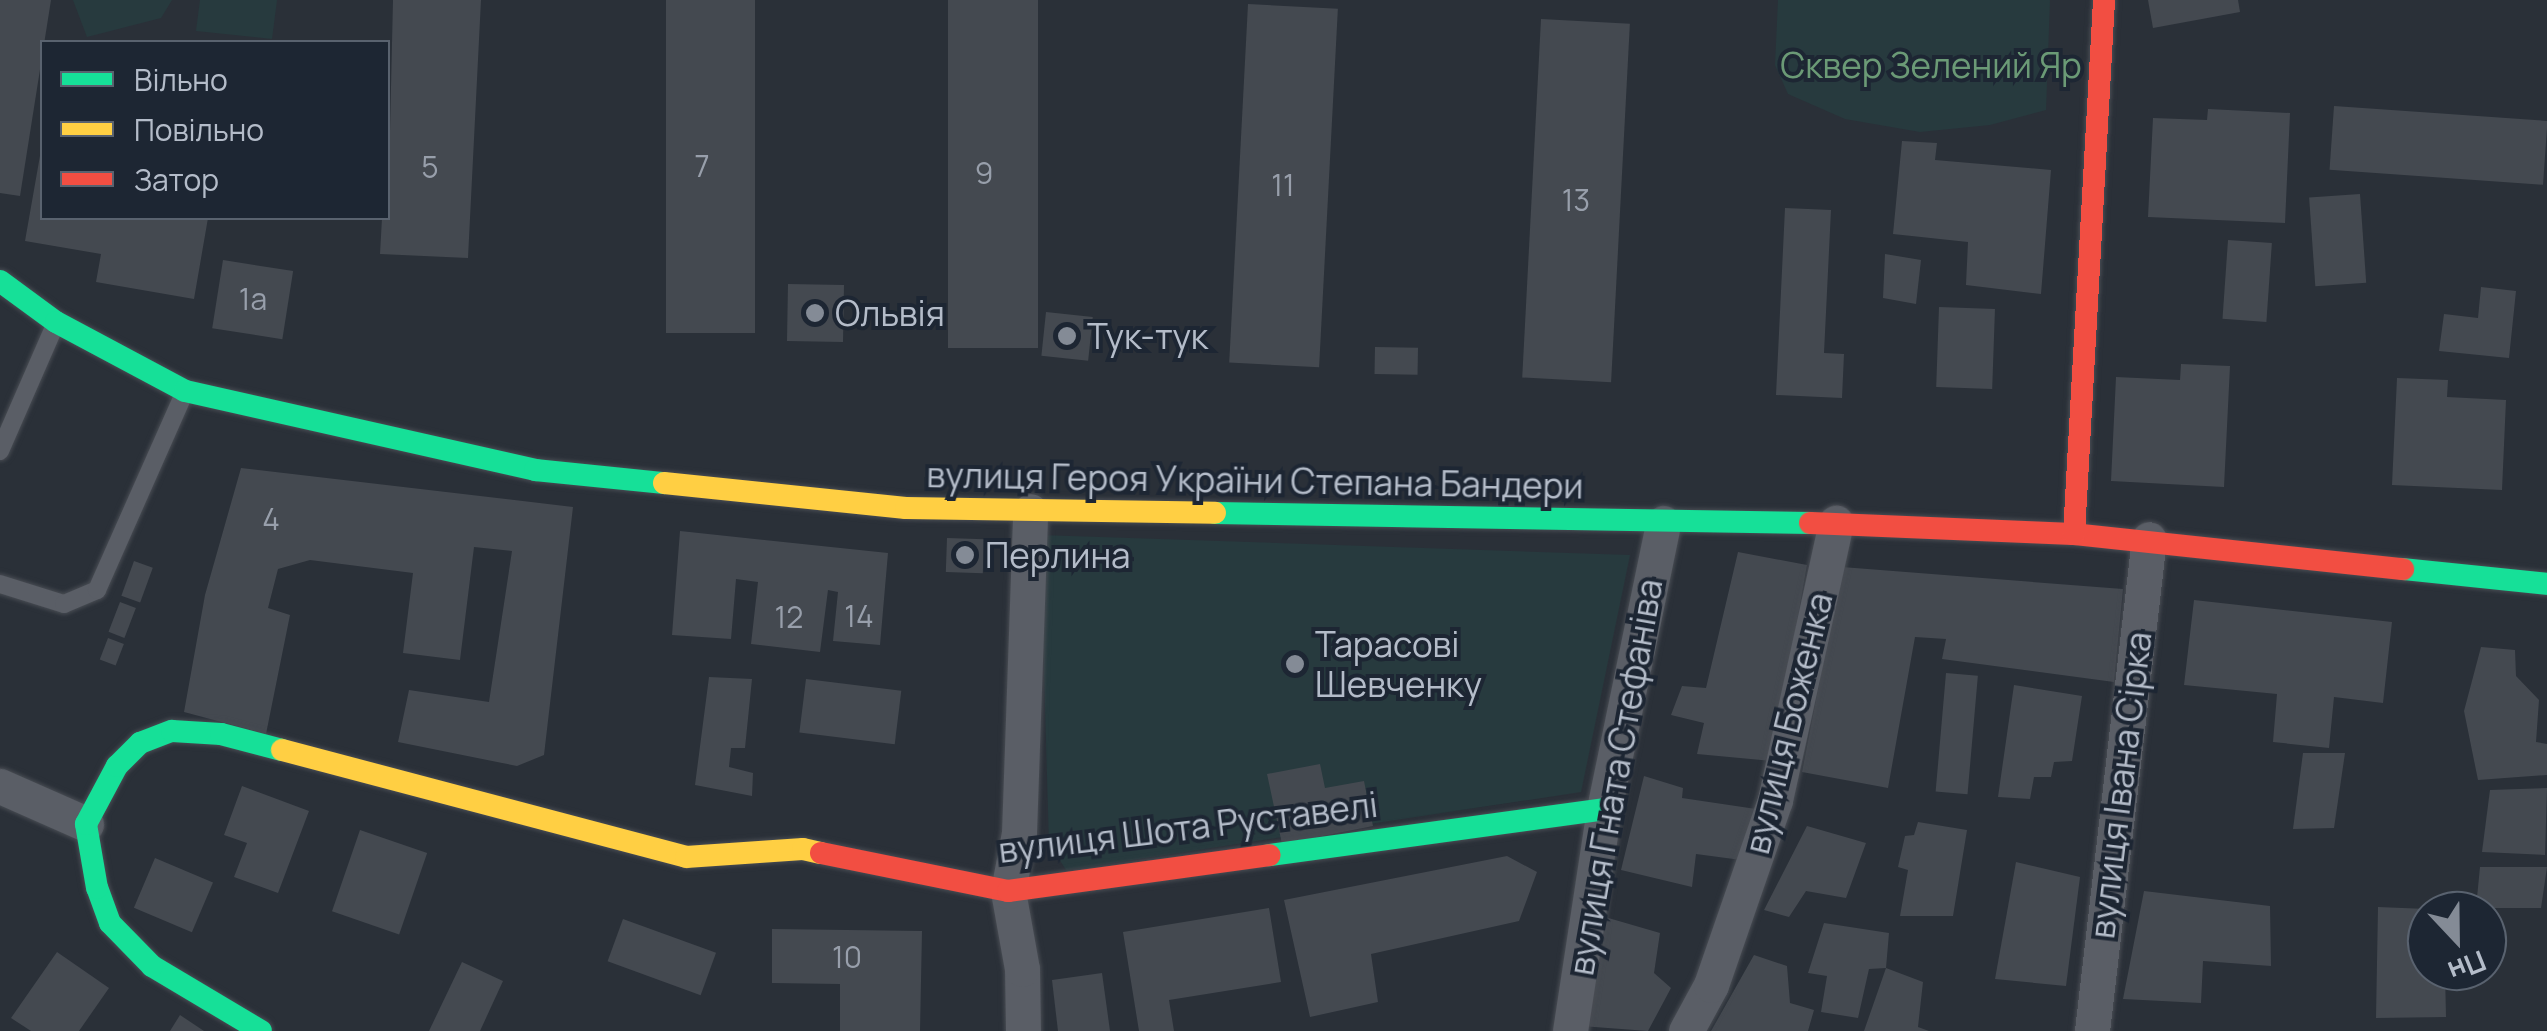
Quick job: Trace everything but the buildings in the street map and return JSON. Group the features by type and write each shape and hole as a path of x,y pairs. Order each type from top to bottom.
{"main road":[{"path":"2074,534 2104,0"},
{"name":"вулиця Героя України Степана Бандери","path":"0,281 56,322 185,390 536,470 906,508 1836,523 2074,534 2547,584"},
{"name":"вулиця Шота Руставелі","path":"86,824 117,766 140,743 172,732 221,734 686,858 803,849 1008,891 1604,810"},
{"path":"86,824 97,888 110,923 152,966 261,1031"}],"street":[{"path":"1023,1031 1022,969 1008,891 1019,833 1030,511"},
{"name":"вулиця Гната Стефаніва","path":"1570,1031 1604,810 1663,523"},
{"name":"вулиця Боженка","path":"1686,1031 1712,986 1775,800 1836,523"},
{"name":"вулиця Івана Сірка","path":"2092,1031 2149,539"},
{"path":"0,786 86,824"}],"lane":[{"path":"0,451 56,322"},
{"path":"0,584 64,604 97,590 185,390"}],"green space":[{"path":"73,0 172,0 161,18 87,37"},
{"path":"200,0 277,0 272,39 196,31"},
{"name":"Сквер Зелений Яр","path":"1778,0 2050,0 2046,110 1990,125 1920,132 1845,119 1788,94 1775,65"},
{"path":"1040,535 1630,555 1581,792 1066,870 1049,843"}],"traffic: fast":[{"path":"0,281 56,322 185,391 535,470 664,483"},
{"path":"1215,513 1810,523"},
{"path":"2403,569 2547,584"},
{"path":"261,1031 152,966 110,923 97,888 86,824 117,766 140,743 172,731 221,734 282,750"},
{"path":"1270,855 1604,809"}],"traffic: slow":[{"path":"664,483 906,508 1215,513"},
{"path":"282,750 686,857 803,849 821,853"}],"traffic: jam":[{"path":"2074,534 2104,0"},
{"path":"1810,523 2074,534 2403,569"},
{"path":"821,853 1008,891 1270,855"}],"place":[{"name":"Ольвія","path":"815,313"},
{"name":"Тук-тук","path":"1067,336"},
{"name":"Перлина","path":"965,555"},
{"name":"Тарасові Шевченку","path":"1295,664"}]}
